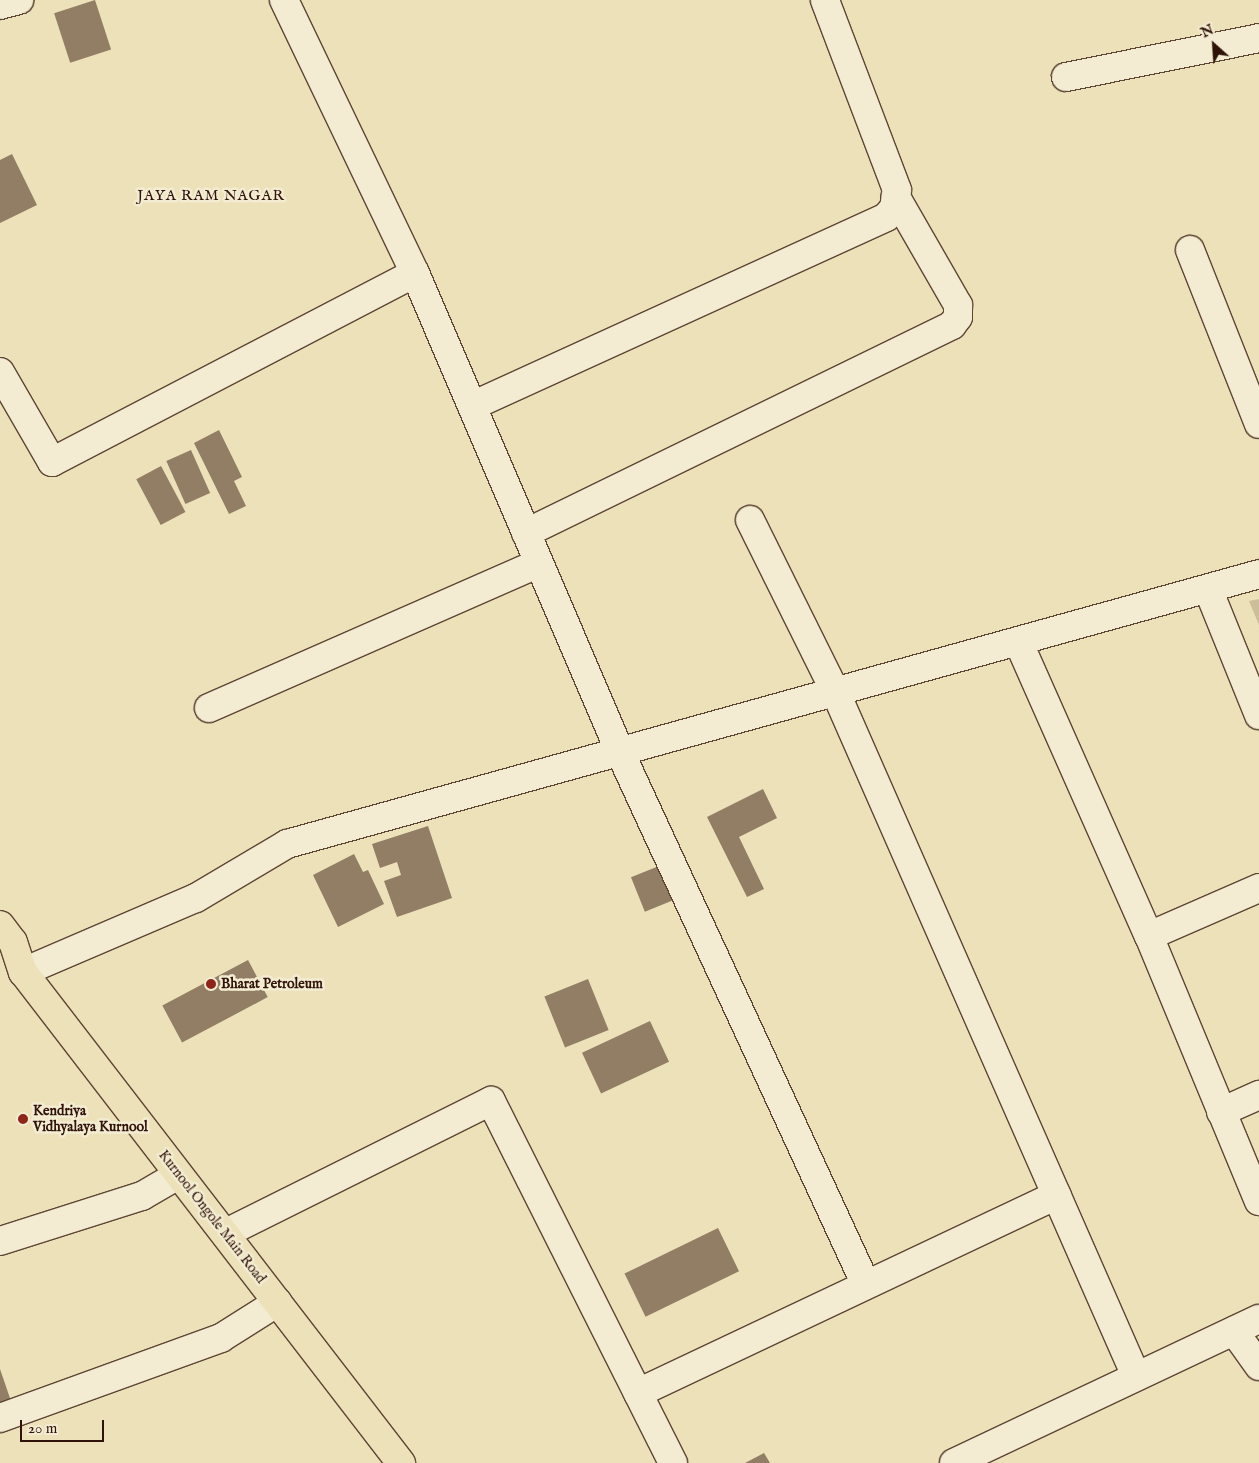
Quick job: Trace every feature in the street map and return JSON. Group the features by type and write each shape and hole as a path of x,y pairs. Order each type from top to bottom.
{"main road":[{"name":"Kurnool Ongole Main Road","path":"0,925 13,942 23,972 178,1175 226,1232 401,1463"},
{"name":"Kurnool Ongole Main Road","path":"0,958 23,972"}],"street":[{"path":"0,5 20,0"},
{"path":"284,0 415,273 620,752 866,1286"},
{"path":"526,533 952,325 958,317 955,299 896,197 890,166 825,0"},
{"path":"1066,77 1259,38"},
{"path":"472,406 876,224 894,208 896,197"},
{"path":"1190,250 1259,424"},
{"path":"0,372 52,462 415,273"},
{"path":"750,520 835,691 1136,1376"},
{"path":"209,708 539,563"},
{"path":"23,972 196,898 287,844 1259,574"},
{"path":"1208,589 1259,715"},
{"path":"1018,641 1149,936 1259,1201"},
{"path":"1149,936 1259,888"},
{"path":"1221,1112 1259,1095"},
{"path":"226,1232 491,1101 673,1463"},
{"path":"0,1241 142,1196 178,1175"},
{"path":"638,1392 1057,1195"},
{"path":"0,1418 221,1338 278,1302"},
{"path":"954,1463 1259,1319"},
{"path":"1234,1331 1259,1366"}],"shaded area":[{"path":"1259,599 1259,625 1249,601"}],"building":[{"path":"95,0 111,49 70,63 54,13"},
{"path":"12,154 37,205 0,223 0,160"},
{"path":"219,430 242,477 234,481 246,506 229,514 194,443"},
{"path":"191,450 210,493 185,504 166,461"},
{"path":"161,466 185,512 161,525 136,479"},
{"path":"763,789 777,818 739,837 764,889 747,897 707,817"},
{"path":"428,826 452,898 397,917 384,881 401,875 397,862 380,868 372,844"},
{"path":"354,854 363,872 368,870 384,904 338,927 313,875"},
{"path":"669,862 683,896 645,912 631,877"},
{"path":"248,960 268,997 182,1043 162,1006"},
{"path":"588,979 609,1030 565,1048 544,997"},
{"path":"650,1021 669,1062 601,1093 582,1053"},
{"path":"718,1228 739,1271 646,1317 625,1274"},
{"path":"0,1369 13,1407 0,1412"},
{"path":"764,1453 770,1463 745,1463"}],"place":[{"name":"Bharat Petroleum","path":"211,984"},
{"name":"Kendriya Vidhyalaya Kurnool","path":"23,1119"}],"district":[{"name":"JAYA RAM NAGAR","path":"211,196"}]}
